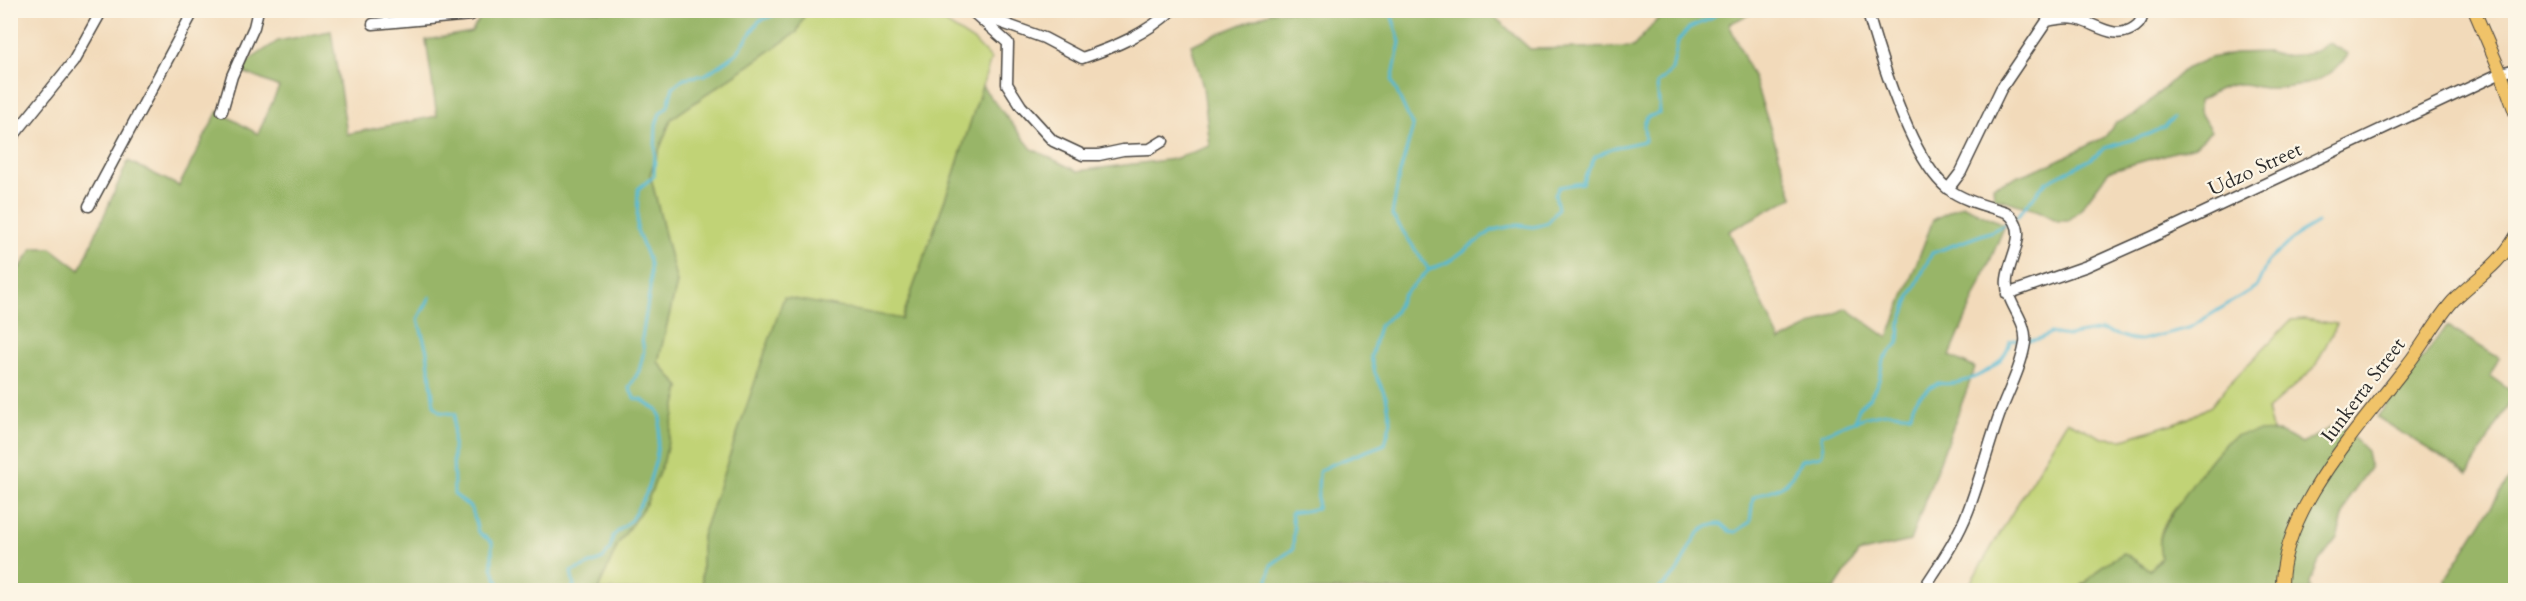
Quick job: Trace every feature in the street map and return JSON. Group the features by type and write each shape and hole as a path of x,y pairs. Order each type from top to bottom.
{"main road":[{"path":"2474,10 2516,115"},
{"name":"Iunkerta Street","path":"2282,591 2281,574 2295,525 2318,482 2420,348 2446,310 2499,260 2516,236"}],"street":[{"path":"10,140 73,62 102,10"},
{"path":"89,206 194,10"},
{"path":"222,111 232,76 254,27 258,10"},
{"path":"373,24 471,15 477,10"},
{"path":"971,12 1044,38 1082,58 1119,45 1157,24 1172,10"},
{"path":"1867,10 1880,55 1917,147 1929,169 1948,189 2006,212 2013,217 2019,228 2019,237 2009,266 2007,294 2025,330 2022,356 1968,511 1958,534 1923,591"},
{"path":"1948,189 1961,172 2001,89 2047,21 2059,18 2076,19 2108,32 2121,33 2138,25 2143,17 2143,10"},
{"path":"971,12 1008,43 1007,84 1022,106 1053,141 1083,155 1150,149 1163,141"},
{"name":"Udzo Street","path":"2007,294 2087,266 2501,73 2516,69"}],"green space":[{"path":"485,11 806,11 797,32 671,119 650,174 677,283 658,362 680,387 664,460 647,502 618,544 598,590 11,590 10,254 20,268 33,248 51,248 80,270 128,161 179,186 218,111 258,134 279,87 236,69 278,41 331,31 347,134 437,116 426,40 471,32"},
{"path":"806,11 927,11 975,42 991,59 954,174 902,319 702,536 702,590 598,590 618,544 647,502 664,460 680,387 658,362 677,283 650,174 671,119 797,32"},
{"path":"1274,11 1492,11 1496,18 1530,49 1633,47 1665,11 1756,11 1729,24 1754,79 1793,197 1729,231 1780,341 1846,308 1888,338 1933,220 1962,205 2005,225 1950,356 1975,368 1910,541 1858,553 1834,590 702,590 702,536 784,297 902,319 954,174 982,86 1032,149 1077,171 1174,159 1210,146 1203,87 1191,45"},
{"path":"2329,43 2348,54 2332,72 2323,78 2301,85 2266,88 2237,84 2209,95 2199,101 2199,111 2211,131 2195,146 2109,171 2080,210 2068,221 2058,221 2039,211 1994,197 1993,186 2050,164 2105,137 2116,122 2136,114 2185,69 2210,58 2235,53 2268,52 2282,56 2297,55 2316,51"},
{"path":"2304,319 2337,324 2314,368 2267,410 2273,432 2259,432 2200,481 2173,510 2164,525 2160,539 2161,558 2150,570 2083,584 2079,590 1966,590 2067,421 2103,438 2123,439 2187,419 2211,406 2228,385 2291,320"},
{"path":"2447,326 2499,358 2490,376 2515,394 2468,474 2377,417"},
{"path":"2338,423 2367,451 2370,468 2349,497 2337,538 2319,561 2310,582 2311,590 2079,590 2103,565 2124,553 2150,570 2161,558 2160,538 2173,512 2217,452 2235,436 2277,432 2302,444"},
{"path":"2515,469 2515,590 2454,590 2445,580"}],"waterway":[{"path":"571,590 574,586 571,572 603,559 610,549 613,536 631,520 646,494 656,459 661,417 657,410 642,400 635,399 629,388 639,371 644,351 642,338 650,289 650,264 637,230 638,189 654,176 656,125 660,113 668,106 673,87 684,78 705,75 737,53 759,21 774,15 777,10"},
{"path":"1390,10 1400,42 1392,81 1413,127 1399,176 1392,215 1429,270"},
{"path":"1266,590 1271,565 1293,549 1294,529 1291,513 1317,509 1319,472 1330,465 1385,444 1391,421 1386,397 1375,373 1371,357 1379,326 1394,313 1403,295 1429,270 1448,262 1493,230 1518,225 1533,227 1548,223 1558,208 1555,195 1559,187 1582,183 1595,157 1612,148 1645,141 1644,125 1647,117 1660,113 1657,84 1672,70 1678,41 1689,28 1712,18 1720,10"},
{"path":"2017,217 2046,182 2091,159 2105,148 2164,127 2173,118"},
{"path":"1855,420 1860,406 1871,396 1879,380 1883,360 1899,342 1900,324 1910,297 1932,253 1992,231 2012,221"},
{"path":"1657,590 1675,574 1692,542 1703,529 1721,524 1729,531 1736,532 1750,522 1753,498 1784,485 1801,460 1821,456 1823,451 1821,435 1869,416 1889,413 1911,414 1917,399 1938,383 1948,384 1970,379 1992,367 2007,351 2010,341 2034,340 2050,333 2067,336 2101,330 2137,341 2189,328 2257,286 2268,261 2300,233 2317,223"},
{"path":"430,297 418,319 427,351 434,405 440,412 455,414 454,494 472,509 478,532 492,542 492,567 501,590"}]}
